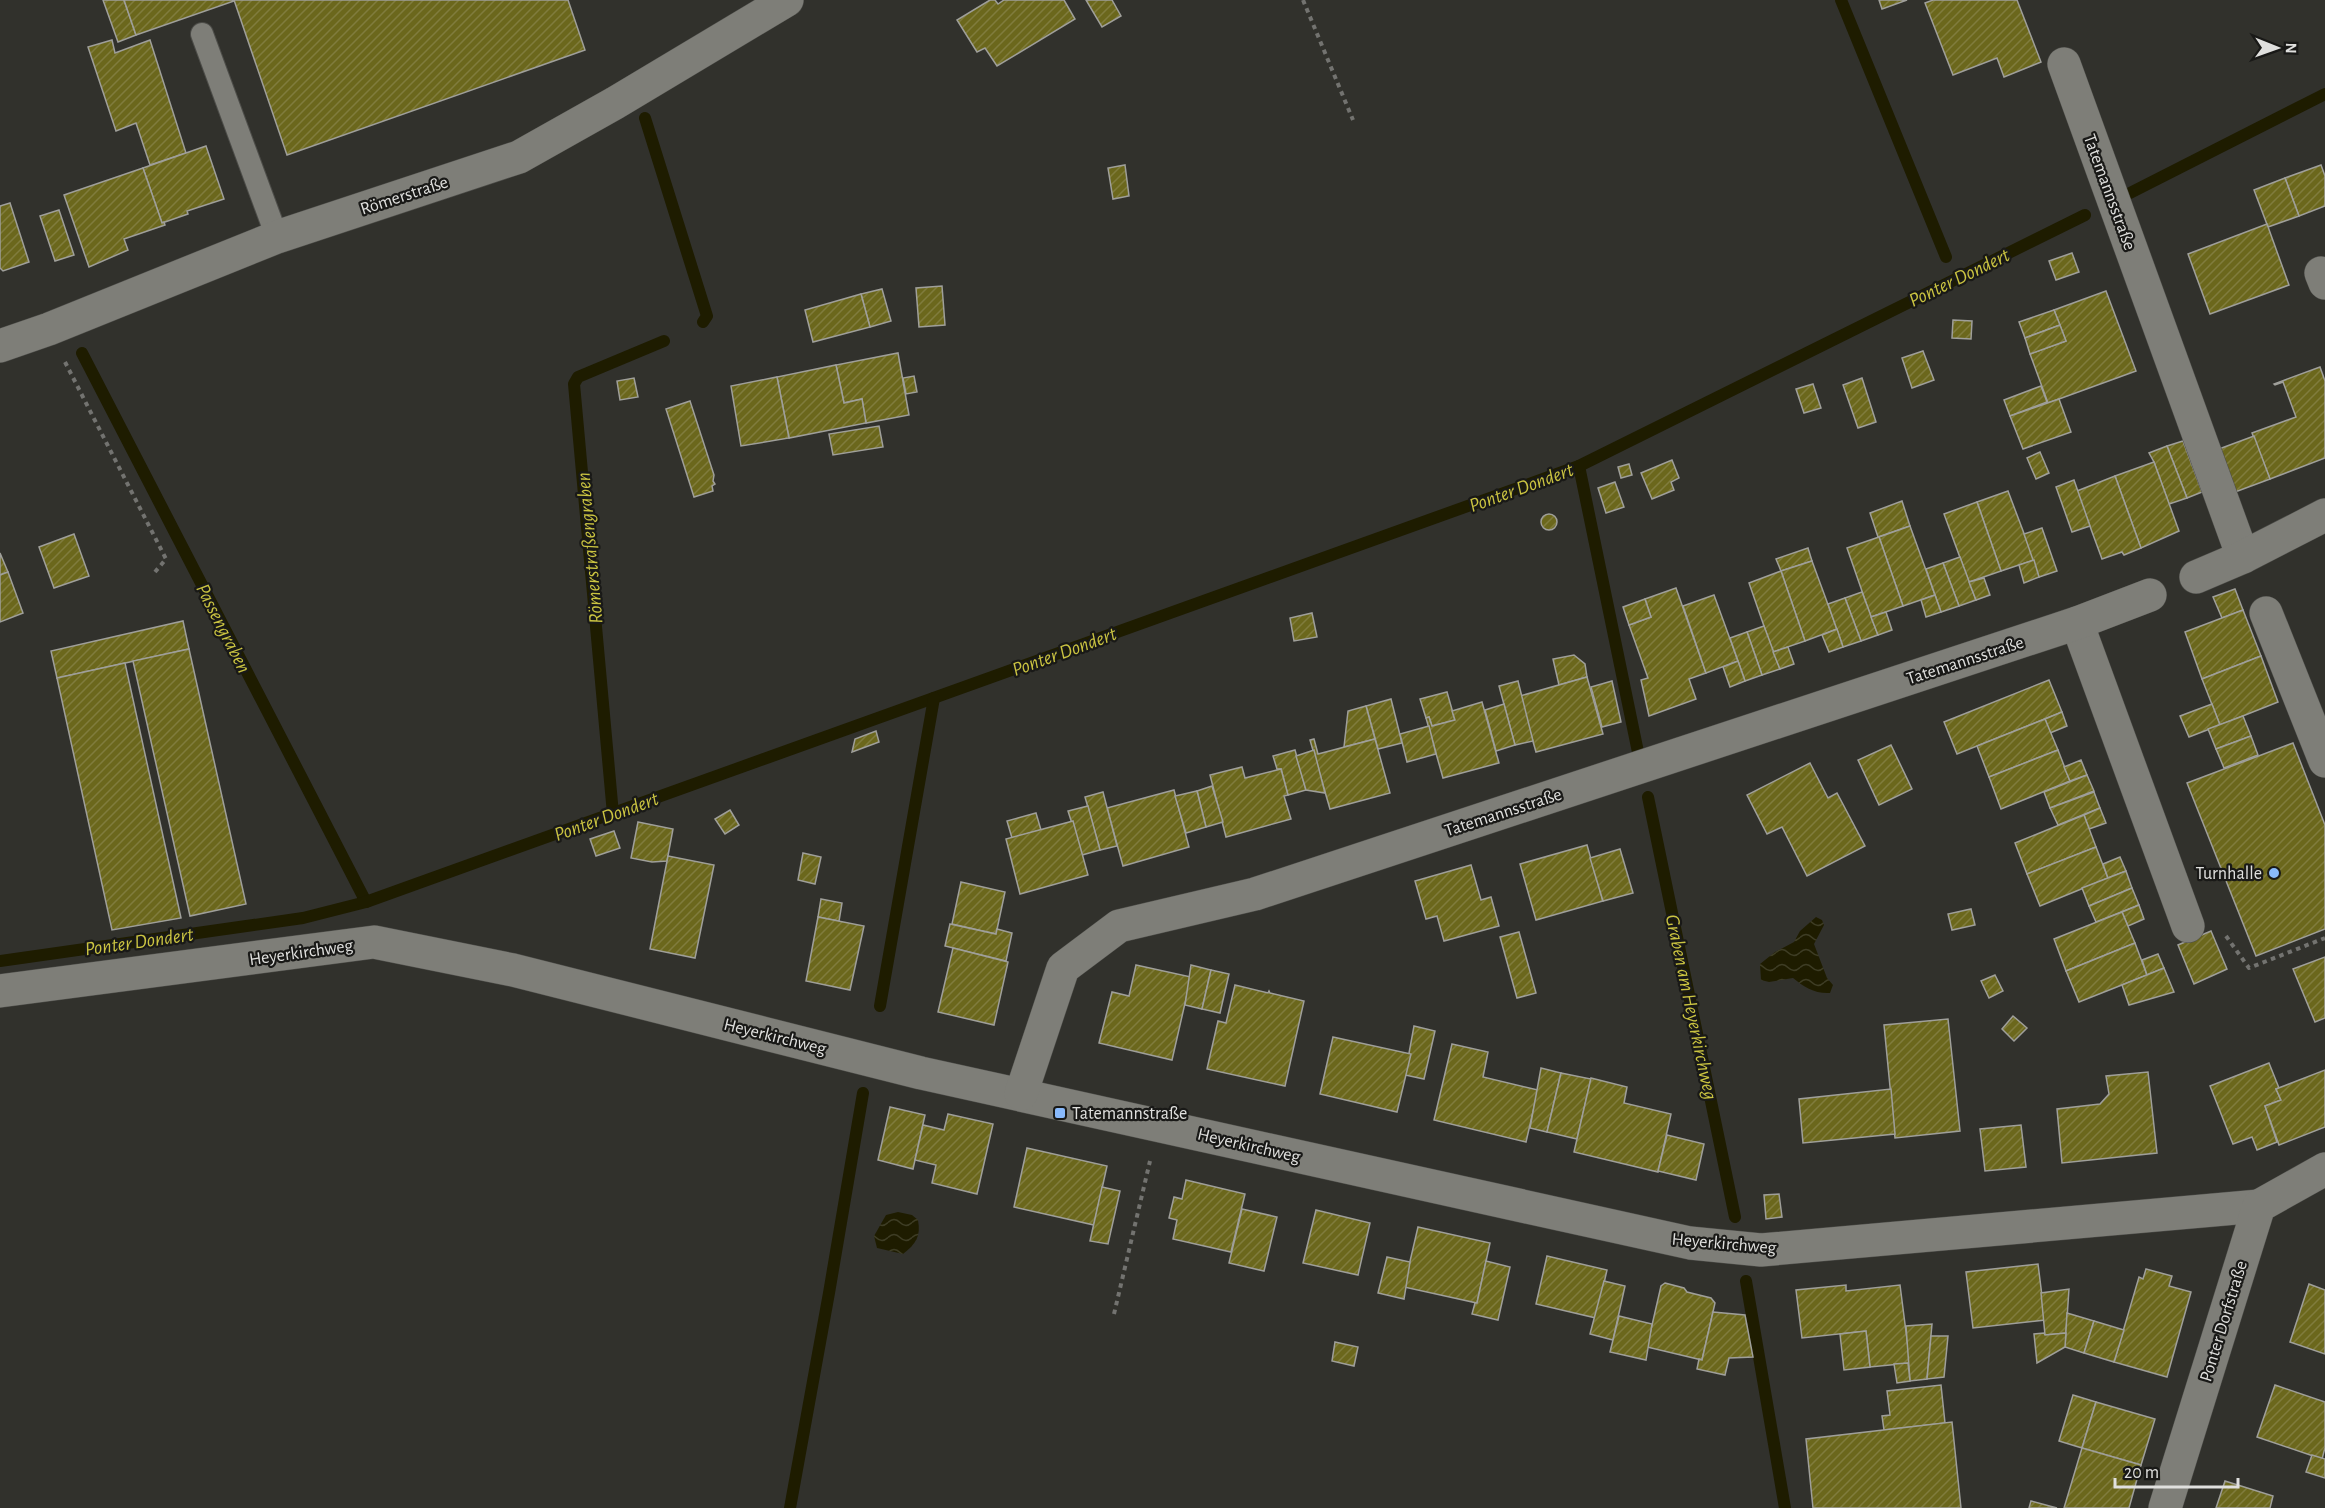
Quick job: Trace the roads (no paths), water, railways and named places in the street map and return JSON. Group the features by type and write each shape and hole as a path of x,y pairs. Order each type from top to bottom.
{"street":[{"name":"Römerstraße","path":"0,346 49,329 277,237 519,157 615,103 787,0"},
{"name":"Tatemannsstraße","path":"2064,64 2243,557"},
{"path":"2196,578 2325,515"},
{"name":"Tatemannsstraße","path":"1021,1094 1063,968 1119,926 1255,894 2078,622 2150,595"},
{"path":"2266,613 2325,761"},
{"path":"2078,622 2188,926"},
{"name":"Heyerkirchweg","path":"0,992 374,942 513,970 921,1073 1690,1244 1761,1250 2259,1206"},
{"path":"2259,1206 2325,1169"},
{"name":"Ponter Dorfstraße","path":"2164,1508 2259,1206"}],"lane":[{"path":"202,34 277,237"}],"water":[{"path":"1816,917 1822,920 1824,925 1814,944 1827,978 1833,985 1830,993 1810,989 1793,978 1769,982 1761,980 1760,964 1775,952 1794,942 1800,931"},
{"path":"898,1212 912,1215 918,1220 919,1226 916,1239 903,1254 877,1248 874,1236 886,1215"}],"waterway":[{"path":"1841,0 1946,257"},
{"name":"Ponter Dondert","path":"2130,193 2325,94"},
{"name":"Römerstraßengraben","path":"645,118 707,316 703,322"},
{"name":"Ponter Dondert","path":"0,961 303,918 366,902 1579,466 2085,215"},
{"name":"Römerstraßengraben","path":"613,814 574,384 578,377 664,341"},
{"name":"Passengraben","path":"82,353 366,902"},
{"name":"Graben am Heyerkirchweg","path":"1579,466 1638,752"},
{"path":"880,1006 934,698"},
{"name":"Graben am Heyerkirchweg","path":"1648,797 1735,1217"},
{"path":"790,1508 863,1093"},
{"name":"Graben am Heyerkirchweg","path":"1746,1281 1785,1508"}],"place":[{"name":"Turnhalle","path":"2274,873"},
{"name":"Tatemannstraße","path":"1060,1113"}]}
